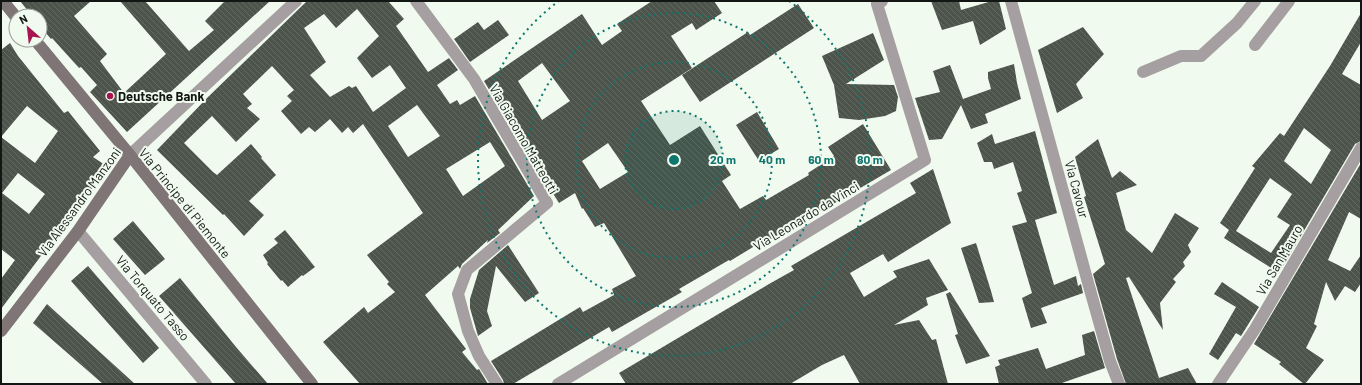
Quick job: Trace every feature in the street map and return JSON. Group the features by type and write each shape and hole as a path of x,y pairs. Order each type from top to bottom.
{"main road":[{"name":"Via Principe di Piemonte","path":"42,48 130,155 312,384"},
{"name":"Via Alessandro Manzoni","path":"1,331 78,231 130,155"}],"street":[{"name":"Via Alessandro Manzoni","path":"130,155 296,1"},
{"name":"Via Giacomo Matteotti","path":"416,1 474,79 547,203 467,270 458,294 468,331 479,356 497,384"},
{"name":"Via Leonardo da Vinci","path":"558,384 925,160 877,4 882,1"},
{"name":"Via Cavour","path":"1011,1 1087,279 1118,384"},
{"path":"1143,72 1181,56 1201,56 1237,23 1255,1"},
{"path":"1255,45 1289,1"},
{"name":"Via San Mauro","path":"1218,384 1255,329 1361,148"},
{"name":"Via Torquato Tasso","path":"78,231 206,384"}],"building":[{"path":"20,1 91,1 74,16 107,54 100,61 124,93 166,54 120,1 145,1 189,51 214,30 205,21 225,1 270,1 127,132 90,92 97,85 81,67 79,68 48,35 48,8 26,8"},
{"path":"307,1 388,1 404,19 396,26 428,72 449,58 458,70 437,85 450,104 457,100 460,105 475,96 534,196 498,230 500,233 487,243 488,240 462,264 460,269 458,266 425,295 466,349 462,352 477,370 479,369 488,384 360,384 323,342 364,307 368,313 395,292 387,284 389,282 367,255 423,213 363,124 353,133 348,127 342,133 330,119 315,132 309,127 301,134 281,111 292,101 287,96 294,90 272,66 243,94 252,104 247,108 260,119 236,142 212,116 184,143 213,172 217,175 251,144 276,175 249,201 264,215 244,236 224,214 223,215 157,150 208,97","holes":["357,9 379,36 357,58 372,78 390,65 406,88 373,112 356,86 352,88 349,86 330,97 310,75 326,62 304,28 324,14 336,28","417,105 440,136 408,157 388,126","490,142 505,166 463,196 446,169"]},
{"path":"652,1 714,1 722,13 696,30 692,23 671,36 692,68 641,101 670,145 700,126 731,175 722,181 740,209 763,196 766,200 809,175 808,173 834,156 828,147 863,124 891,170 764,243 763,241 679,289 682,292 612,332 609,327 513,384 504,384 491,361 580,307 583,312 614,295 612,289 636,276 604,223 595,227 583,208 582,209 575,193 559,203 547,184 546,186 484,81 582,14 602,45 622,31 617,24","holes":["542,63 570,101 542,120 518,81","608,143 628,172 600,189 582,161"]},
{"path":"931,1 959,1 961,10 992,1 999,1 1006,29 980,45 973,21 942,30"},
{"path":"798,4 814,28 700,102 682,75 748,32 750,35"},
{"path":"1361,13 1361,42 1342,74 1361,85 1361,141 1355,144 1279,273 1224,238 1229,230 1220,223 1255,168 1252,166 1280,133 1284,136 1330,66","holes":["1304,128 1331,150 1311,184 1284,161","1270,178 1292,194 1277,217 1290,225 1271,253 1236,231"]},
{"path":"498,20 509,35 470,62 454,39 478,22 484,30"},
{"path":"1083,27 1104,54 1076,84 1083,98 1057,113 1038,50"},
{"path":"873,33 884,60 846,84 894,85 898,97 896,111 885,116 859,120 839,118 834,85 822,56"},
{"path":"8,45 8,48 13,48 64,113 68,111 100,151 93,157 108,167 1,309 1,279 15,260 1,249 1,50","holes":["27,106 58,131 35,163 1,137","18,173 45,194 29,214 2,193"]},
{"path":"1014,64 1021,99 985,114 988,123 971,129 961,105 942,139 929,140 915,98 940,92 933,71 950,65 963,99 991,89 988,72"},
{"path":"757,112 779,149 759,161 736,125"},
{"path":"1035,131 1057,213 1035,220 1054,285 1076,276 1078,286 1081,284 1083,293 1041,308 1047,323 1031,328 1022,298 1032,293 1012,226 1027,222 1017,193 1022,191 1013,162 994,169 992,162 984,162 977,143 992,134 995,144"},
{"path":"1098,139 1112,178 1120,171 1137,185 1116,193 1126,230 1152,253 1175,213 1199,228 1188,245 1191,252 1183,262 1185,266 1173,279 1176,282 1160,303 1163,330 1129,277 1126,278 1159,378 1188,368 1197,384 1126,384 1117,359 1093,274 1105,264 1084,197 1086,196 1075,157"},
{"path":"1361,163 1361,219 1349,212 1328,260 1350,271 1361,255 1361,283 1355,292 1345,286 1335,301 1326,282 1314,324 1317,326 1306,348 1324,360 1304,384 1279,364 1281,362 1254,344"},
{"path":"933,169 951,223 888,262 883,254 850,273 864,297 897,277 893,271 929,259 948,290 926,298 928,305 894,325 919,320 932,340 936,339 948,384 860,384 844,355 822,365 790,384 626,384 619,373 794,270 791,266 916,193 910,183"},
{"path":"133,221 165,259 145,275 113,239"},
{"path":"285,230 315,267 303,276 302,275 288,287 267,264 268,263 263,255 278,243 274,239"},
{"path":"976,243 994,302 979,303 961,248"},
{"path":"508,245 539,293 525,302 496,266 487,311 492,326 478,336 470,308 470,299 479,270"},
{"path":"88,266 159,348 143,363 71,281"},
{"path":"180,278 268,384 236,384 159,296"},
{"path":"1222,282 1259,307 1241,336 1236,333 1218,360 1209,354 1236,307 1214,294"},
{"path":"950,292 990,356 966,364 955,335 958,334 946,294"},
{"path":"47,304 135,384 103,384 33,323"},
{"path":"1094,331 1105,368 1059,384 999,384 995,367 1000,365 998,360 1038,348 1046,369 1085,355 1082,335"}],"place":[{"name":"Deutsche Bank","path":"110,96"}]}
